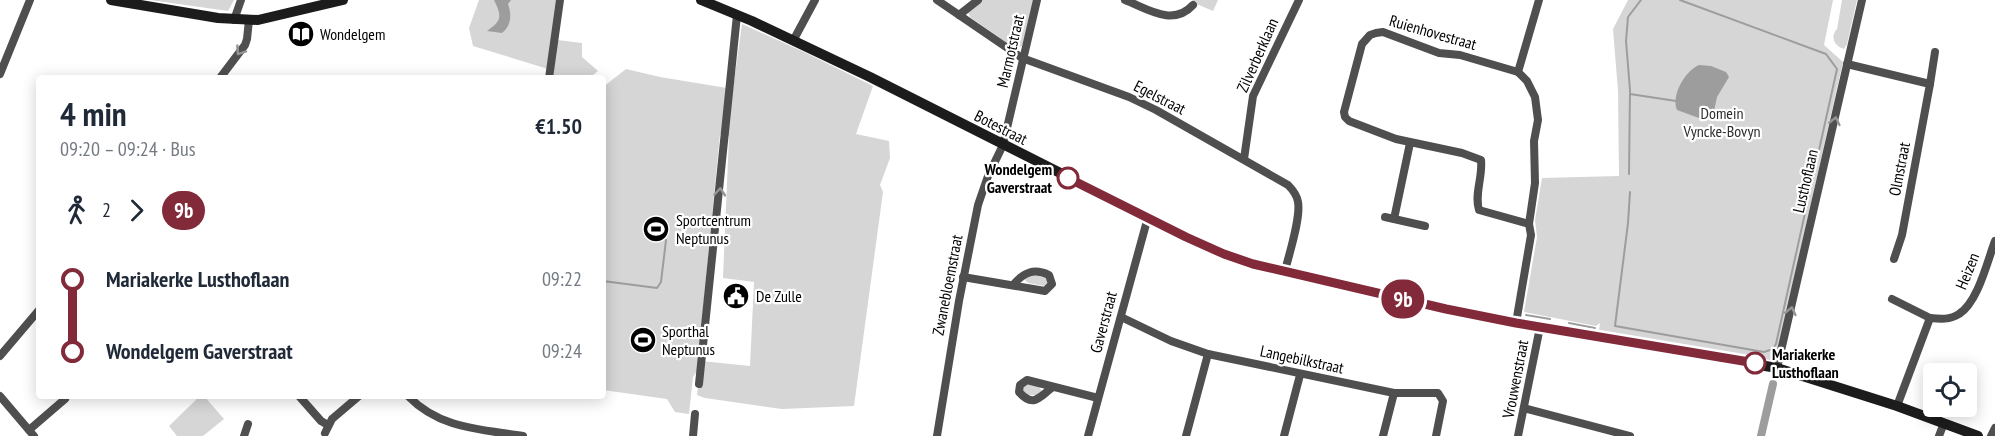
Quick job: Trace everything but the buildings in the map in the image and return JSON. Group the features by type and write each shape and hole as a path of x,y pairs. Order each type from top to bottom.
{"street":[{"path":"0,74 30,0"},
{"path":"111,0 234,20 266,19 343,0"},
{"path":"234,20 241,0"},
{"path":"549,75 560,0"},
{"name":"Botestraat","path":"701,0 870,77 1224,254 1253,264 1516,323 1777,368 1897,406 1978,436"},
{"path":"793,41 815,0"},
{"name":"Egelstraat","path":"937,0 1022,58 1129,97 1288,185 1295,193 1298,203 1285,271"},
{"path":"959,15 978,0"},
{"name":"Marmotstraat","path":"1003,145 1037,0"},
{"path":"1125,0 1172,17 1184,15 1192,5"},
{"name":"Zilverberklaan","path":"1244,159 1253,96 1299,0"},
{"path":"1516,323 1531,235 1529,224 1535,183 1534,141 1538,120 1535,97 1527,81 1518,72 1539,0"},
{"name":"Lusthoflaan","path":"1777,368 1862,0"},
{"path":"699,384 737,15"},
{"path":"222,75 245,45 249,20"},
{"name":"Ruienhovestraat","path":"1518,72 1460,55 1439,53 1383,32 1370,35 1362,44 1345,107 1345,117 1357,124 1410,143 1480,159 1482,170 1477,203 1479,210 1529,224"},
{"name":"Olmstraat","path":"1894,259 1902,235 1935,52"},
{"path":"1848,64 1930,84"},
{"path":"1410,143 1389,218 1425,226"},
{"name":"Zwanebloemstraat","path":"937,436 963,277 978,205 988,176 1003,145"},
{"name":"Gaverstraat","path":"1088,436 1148,217"},
{"name":"Heizen","path":"1930,318 1946,319 1958,315 1970,304 1995,241"},
{"path":"963,277 1013,285"},
{"path":"1892,299 1930,318 1897,406"},
{"path":"0,356 36,314"},
{"name":"Langebilkstraat","path":"1121,317 1171,341 1208,354 1394,393 1438,393 1442,396 1443,401 1436,436"},
{"name":"Vrouwenstraat","path":"1518,436 1540,327"},
{"path":"1186,436 1208,354"},
{"path":"1284,436 1300,375"},
{"path":"1053,387 1098,398"},
{"path":"1383,436 1394,393"},
{"path":"0,396 31,433 65,399"},
{"path":"302,399 321,421 325,433 356,399"},
{"path":"411,399 441,421 463,427 523,436"},
{"path":"1524,408 1603,433 1630,436"},
{"path":"693,436 695,414"},
{"path":"1939,436 1944,423"},
{"path":"244,436 248,424"},
{"path":"1991,436 1995,428"}],"green space":[{"path":"150,0 234,0 228,11"},
{"path":"479,0 557,0 548,69 473,46 469,28"},
{"path":"981,0 1035,0 1022,46 1018,48 1007,43 970,17 968,12"},
{"path":"1193,0 1218,0 1213,11 1192,2"},
{"name":"Domein Vyncke-Bovyn","path":"1628,0 1833,0 1824,45 1843,62 1777,353 1770,360 1599,330 1600,323 1596,326 1524,312 1537,237 1535,220 1542,178 1619,176 1618,91 1613,29"},
{"path":"1842,0 1857,0 1844,49 1838,46 1834,38"},
{"path":"742,24 873,86 856,134 889,141 890,158 880,185 883,192 854,406 782,409 697,395 701,361 750,366 754,282 723,278 729,136 720,134 697,371 693,377 689,414 675,412 667,399 606,390 606,85 626,69 733,89"},
{"path":"557,40 582,43 582,57 598,71 593,75 551,75"},
{"path":"1028,275 1045,276 1048,283 1044,286 1028,283 1025,280"},
{"path":"1027,383 1039,386 1042,392 1039,395 1026,395 1023,391"},
{"path":"197,399 207,399 224,419 203,436 177,436 169,426"}],"shaded area":[{"path":"494,0 511,0 508,4 509,24 502,33 487,31 496,24 499,18"},
{"path":"1699,65 1711,66 1726,72 1729,77 1717,97 1714,111 1699,118 1677,110 1676,97 1684,78"}],"waterway":[{"path":"1629,174 1630,90 1626,41 1628,17 1641,0"},
{"path":"1630,192 1615,326 1764,352 1773,349 1776,344 1837,69 1826,54 1680,0"},
{"path":"1630,94 1676,101"},
{"path":"606,281 657,288 661,282 666,240"},
{"path":"1526,315 1550,319"},
{"path":"1569,323 1595,328"},
{"path":"1761,436 1773,384"}],"bus line":[{"name":"9b","path":"1068,178 1186,237 1253,264 1516,323 1755,363"}],"place":[{"name":"Wondelgem","path":"301,34"},
{"name":"Wondelgem Gaverstraat","path":"1068,178"},
{"name":"Sportcentrum Neptunus","path":"656,229"},
{"name":"De Zulle","path":"736,296"},
{"name":"Sporthal Neptunus","path":"643,340"},
{"name":"Mariakerke Lusthoflaan","path":"1755,363"}]}
